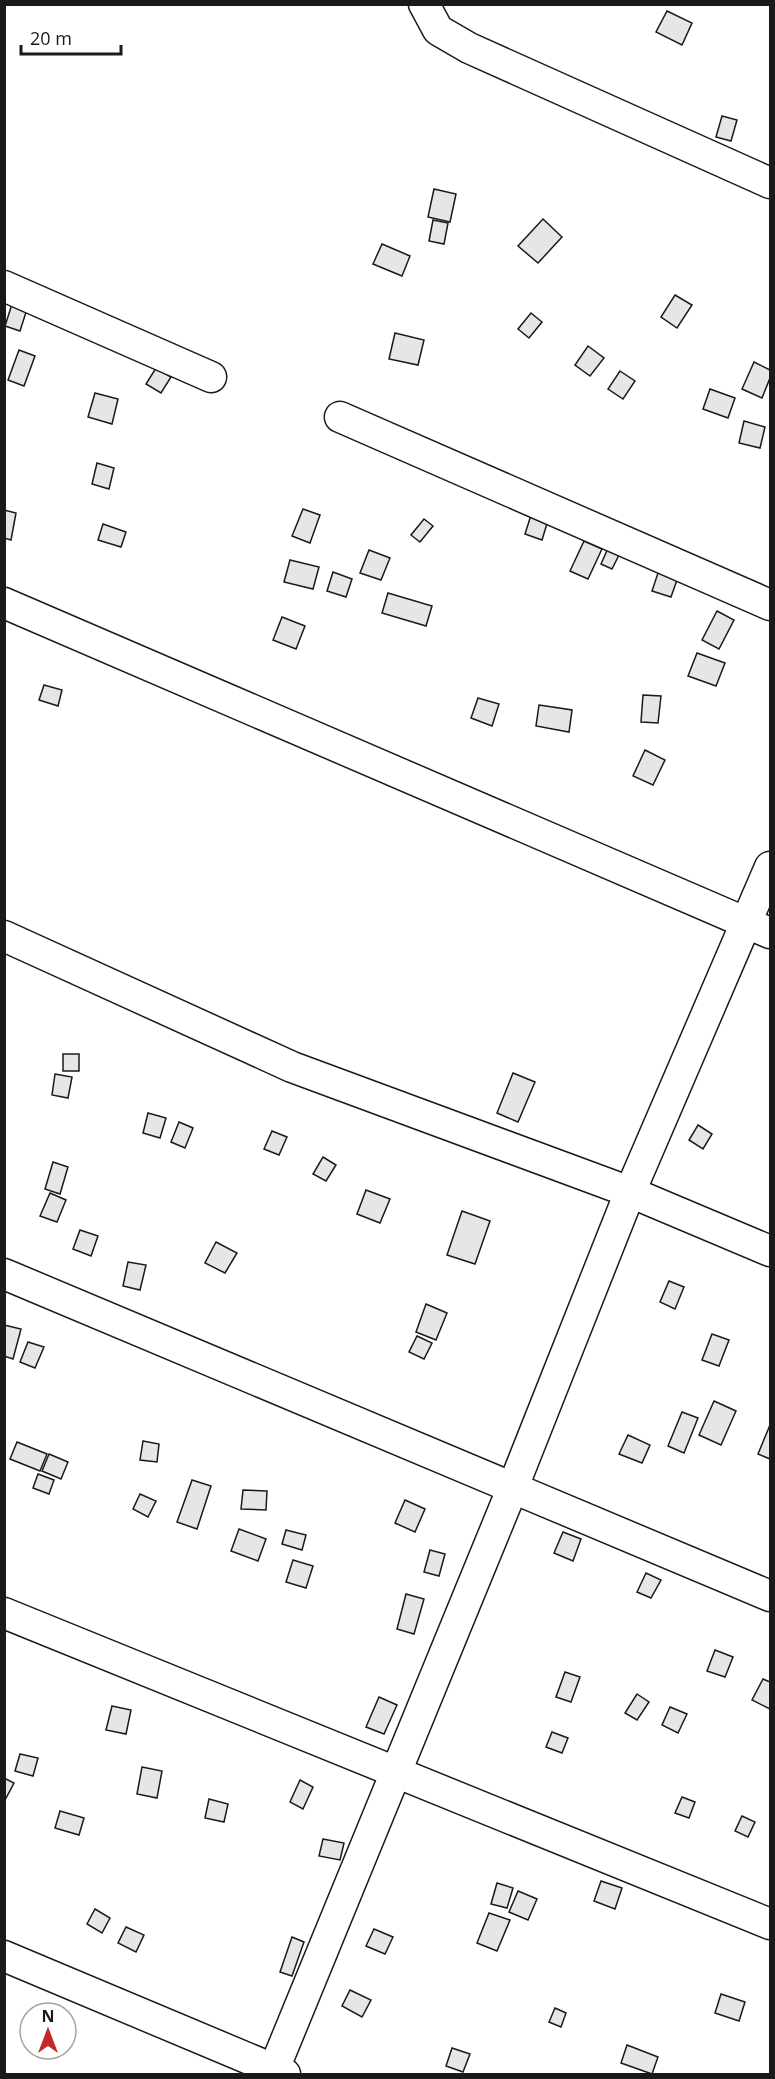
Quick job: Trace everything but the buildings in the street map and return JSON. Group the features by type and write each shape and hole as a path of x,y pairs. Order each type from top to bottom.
{"street":[{"path":"424,4 438,30 469,48 771,183"},
{"path":"4,286 211,376"},
{"path":"340,417 771,605"},
{"path":"4,603 758,927"},
{"path":"4,1956 276,2073 630,1192 758,927 771,867"},
{"path":"7,946 292,1067 630,1192 771,1251"},
{"path":"4,1274 771,1596"},
{"path":"4,1613 771,1924"}]}
